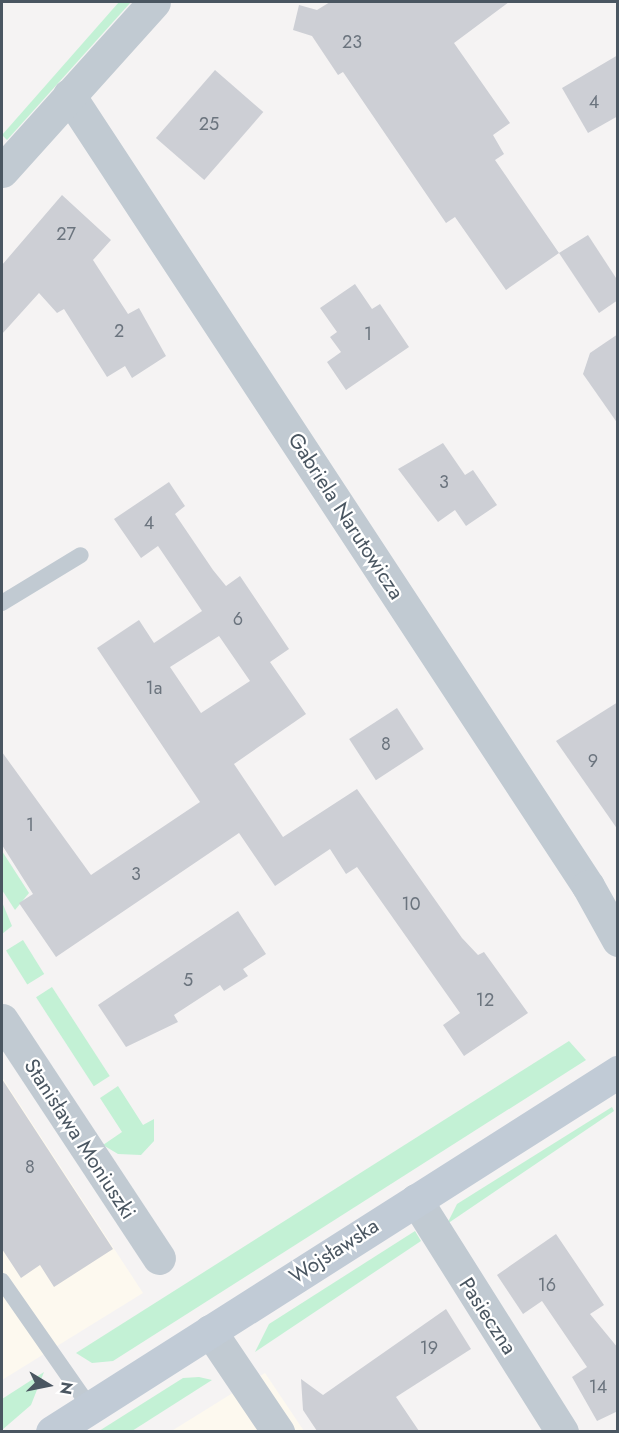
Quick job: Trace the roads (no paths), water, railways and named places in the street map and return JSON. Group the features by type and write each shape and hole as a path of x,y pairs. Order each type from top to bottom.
{"street":[{"path":"2,171 154,2"},
{"name":"Gabriela Narutowicza","path":"69,95 576,866 618,940"},
{"name":"Stanisława Moniuszki","path":"2,1020 159,1258"},
{"name":"Wojsławska","path":"52,1431 618,1072"},
{"name":"Pasieczna","path":"416,1200 562,1431"},
{"path":"210,1331 278,1431"}],"lane":[{"path":"2,603 81,555"},
{"path":"2,1281 90,1407"}]}
